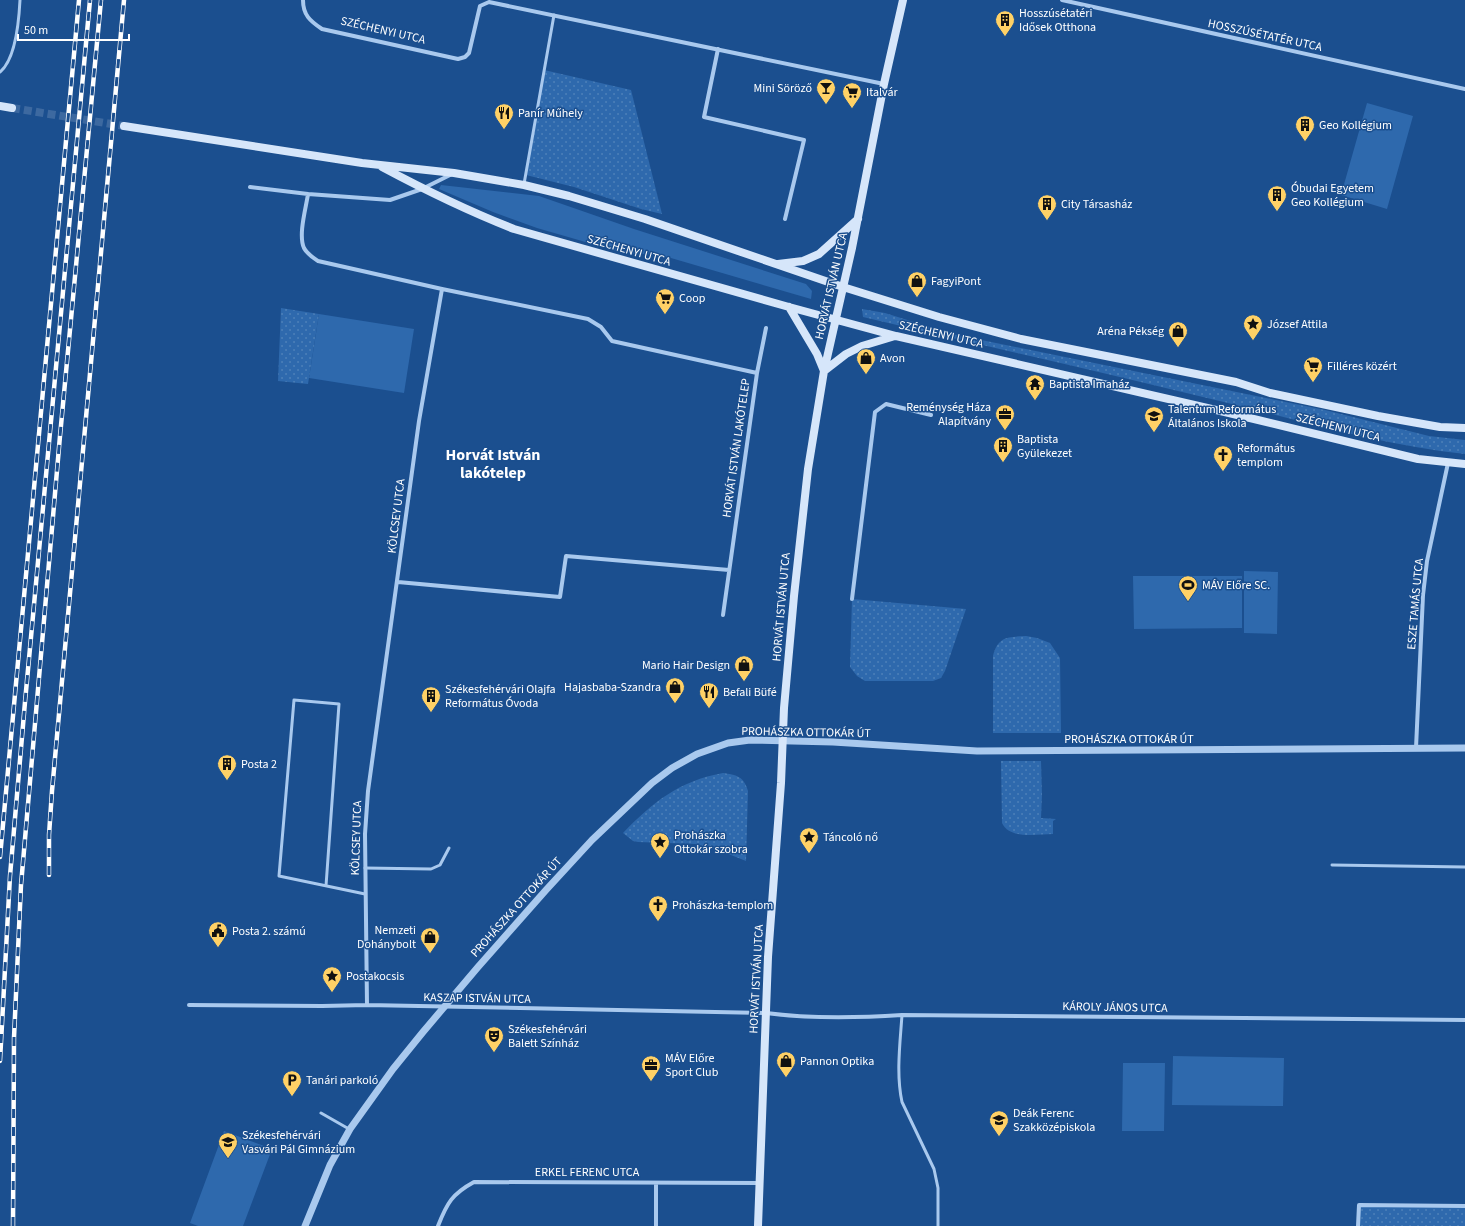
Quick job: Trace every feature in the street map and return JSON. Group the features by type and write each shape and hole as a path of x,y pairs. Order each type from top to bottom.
{"main road":[{"name":"HORVÁT ISTVÁN UTCA","path":"758,1226 768,957 781,783 784,708 794,589 808,469 824,370 858,219 884,84 903,0"},
{"path":"0,106 12,108"},
{"name":"SZÉCHENYI UTCA","path":"124,126 378,164 454,173 524,185 575,198 645,219 843,287 939,317 1021,339 1236,382 1270,393 1378,416 1440,427 1465,428"},
{"name":"SZÉCHENYI UTCA","path":"378,164 422,189 480,216 514,229 789,307 836,318 896,336 1229,413 1418,459 1465,464"},
{"path":"777,264 803,261 819,254 858,219"},
{"path":"789,307 817,354 824,370 846,354 862,346 896,336"}],"street":[{"name":"SZÉCHENYI UTCA","path":"303,0 305,15 322,29 458,59 465,58 469,53 480,6 489,2 884,84"},
{"name":"HOSSZÚSÉTATÉR UTCA","path":"1062,0 1465,89"},
{"path":"718,49 704,117 804,140 785,219"},
{"path":"250,187 308,194 390,200 422,189 454,173"},
{"path":"308,194 302,237 304,248 310,256 327,264 442,289"},
{"name":"HORVÁT ISTVÁN LAKÓTELEP","path":"442,289 588,319 601,327 612,341 757,373 723,615"},
{"name":"KÖLCSEY UTCA","path":"367,1005 364,834 368,791 419,422 442,289"},
{"path":"757,373 766,328"},
{"path":"852,599 875,412 886,404 931,415"},
{"name":"ESZE TAMÁS UTCA","path":"1416,748 1423,595 1427,561 1448,463"},
{"path":"398,582 560,597 566,556 729,570"},
{"name":"PROHÁSZKA OTTOKÁR ÚT","path":"305,1226 330,1165 350,1129 393,1069 444,1007 546,890 592,840 627,806 672,768 697,754 728,743 750,740 833,742 978,751 1465,748"},
{"name":"KASZAP ISTVÁN UTCA","path":"188,1005 367,1005 766,1013"},
{"name":"KÁROLY JÁNOS UTCA","path":"766,1013 855,1018 902,1015 1465,1020"},
{"name":"ERKEL FERENC UTCA","path":"438,1226 449,1201 461,1189 474,1182 759,1183"},
{"path":"656,1183 656,1226"},
{"path":"1358,1226 1359,1205 1465,1206"}],"lane":[{"path":"0,72 5,68 12,52 19,18 20,0"},
{"path":"524,185 554,15"},
{"path":"326,886 340,704 294,700 279,876 326,886 365,894"},
{"path":"365,868 431,869 440,865 449,848"},
{"path":"1332,865 1465,867"},
{"path":"902,1015 900,1093 902,1102 934,1169 938,1188 938,1226"},
{"path":"321,1113 350,1129"}],"shaded area":[{"path":"544,70 631,90 662,214 641,209 574,187 526,175"},
{"path":"1367,103 1413,116 1387,209 1341,195"},
{"path":"441,185 539,196 634,229 806,284 812,291 811,299 671,258 646,254 627,254 537,228 493,212 439,189"},
{"path":"281,308 319,314 308,384 278,381"},
{"path":"862,309 885,313 952,334 1325,410 1429,436 1465,440 1465,454 1377,440 1232,404 863,317"},
{"path":"319,314 414,329 404,393 309,378"},
{"path":"1244,571 1278,572 1277,634 1244,633"},
{"name":"MÁV Előre SC.","path":"1133,576 1242,576 1242,628 1134,629"},
{"path":"852,599 966,609 945,671 941,678 933,681 865,681 857,676 850,667"},
{"path":"1026,636 1050,643 1060,658 1061,733 993,733 993,656 995,649 1001,641 1009,637"},
{"path":"1001,761 1041,761 1041,818 1056,819 1053,821 1053,834 1018,834 1011,832 1002,823"},
{"path":"723,773 742,779 748,791 746,861 716,849 695,844 633,841 623,833 645,812 668,794 693,781"},
{"path":"1173,1056 1284,1058 1283,1106 1172,1105"},
{"path":"1123,1063 1165,1063 1164,1131 1122,1131"},
{"path":"224,1131 272,1149 243,1226 198,1226 190,1223"},
{"path":"1359,1205 1465,1206 1465,1226 1358,1226"}],"tunnel":[{"path":"12,108 124,126"}],"railway":[{"path":"0,857 79,0"},
{"path":"0,1061 10,876 90,0"},
{"path":"13,1226 14,1038 21,885 60,436 101,0"},
{"path":"49,875 49,835 52,791 124,0"}],"place":[{"name":"Hosszúsétatéri Idősek Otthona","path":"1005,37"},
{"name":"Mini Söröző","path":"826,105"},
{"name":"Italvár","path":"852,109"},
{"name":"Panír Műhely","path":"504,130"},
{"name":"Geo Kollégium","path":"1305,142"},
{"name":"Óbudai Egyetem Geo Kollégium","path":"1277,212"},
{"name":"City Társasház","path":"1047,221"},
{"name":"FagyiPont","path":"917,298"},
{"name":"Coop","path":"665,315"},
{"name":"József Attila","path":"1253,341"},
{"name":"Aréna Pékség","path":"1178,348"},
{"name":"Avon","path":"866,375"},
{"name":"Filléres közért","path":"1313,383"},
{"name":"Baptista Imaház","path":"1035,401"},
{"name":"Reménység Háza Alapítvány","path":"1005,431"},
{"name":"Talentum Református Általános Iskola","path":"1154,433"},
{"name":"Baptista Gyülekezet","path":"1003,463"},
{"name":"Református templom","path":"1223,472"},
{"name":"MÁV Előre SC.","path":"1188,602"},
{"name":"Mario Hair Design","path":"744,682"},
{"name":"Hajasbaba-Szandra","path":"675,704"},
{"name":"Befali Büfé","path":"709,709"},
{"name":"Székesfehérvári Olajfa Református Óvoda","path":"431,713"},
{"name":"Posta 2","path":"227,781"},
{"name":"Táncoló nő","path":"809,854"},
{"name":"Prohászka Ottokár szobra","path":"660,859"},
{"name":"Prohászka-templom","path":"658,922"},
{"name":"Posta 2. számú","path":"218,948"},
{"name":"Nemzeti Dohánybolt","path":"430,954"},
{"name":"Postakocsis","path":"332,993"},
{"name":"Székesfehérvári Balett Színház","path":"494,1053"},
{"name":"Pannon Optika","path":"786,1078"},
{"name":"MÁV Előre Sport Club","path":"651,1082"},
{"name":"Tanári parkoló","path":"292,1097"},
{"name":"Deák Ferenc Szakközépiskola","path":"999,1137"},
{"name":"Székesfehérvári Vasvári Pál Gimnázium","path":"228,1159"}],"district":[{"name":"Horvát István lakótelep","path":"493,463"}]}
